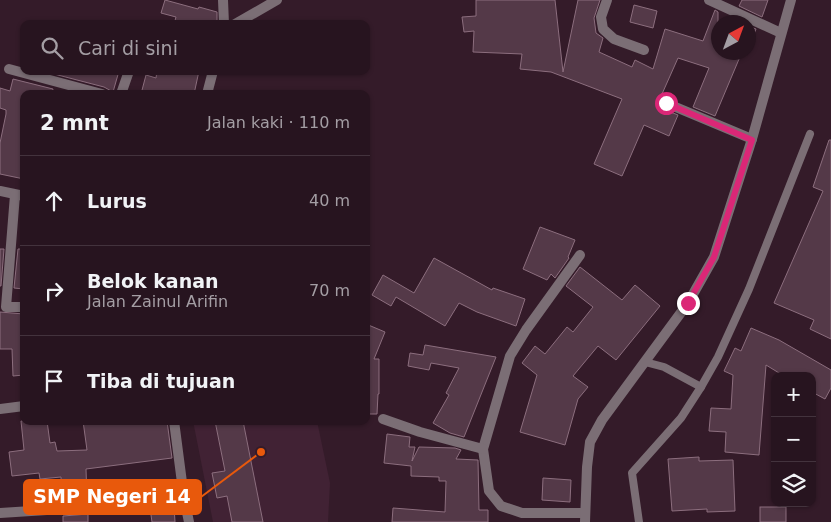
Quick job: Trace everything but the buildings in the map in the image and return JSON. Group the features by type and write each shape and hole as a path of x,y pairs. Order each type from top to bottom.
{"street":[{"path":"223,0 224,20"},
{"path":"242,20 277,0"},
{"path":"607,0 601,17 603,30 614,39 644,50"},
{"path":"709,0 780,33"},
{"path":"580,255 526,330 510,356 482,448 489,492 500,506 522,513 584,517 590,442 602,420 688,303 714,257 752,140 780,33 791,0"},
{"path":"9,69 20,72"},
{"path":"31,75 87,90"},
{"path":"122,90 128,75"},
{"path":"208,90 212,75"},
{"path":"666,103 752,140"},
{"path":"0,191 19,195 6,307 20,307"},
{"path":"0,409 20,406"},
{"path":"383,419 420,432 482,448"},
{"path":"175,425 189,522"},
{"path":"0,513 184,498"}],"lane":[{"path":"639,522 632,473 681,418 722,349 749,289 810,134"},
{"path":"645,362 664,367 701,387"}],"shaded area":[{"path":"194,425 318,425 330,483 328,522 213,522"}],"place":[{"name":"SMP Negeri 14","path":"261,452"}],"route":[{"path":"666,103 752,140 714,257 688,303"}]}
